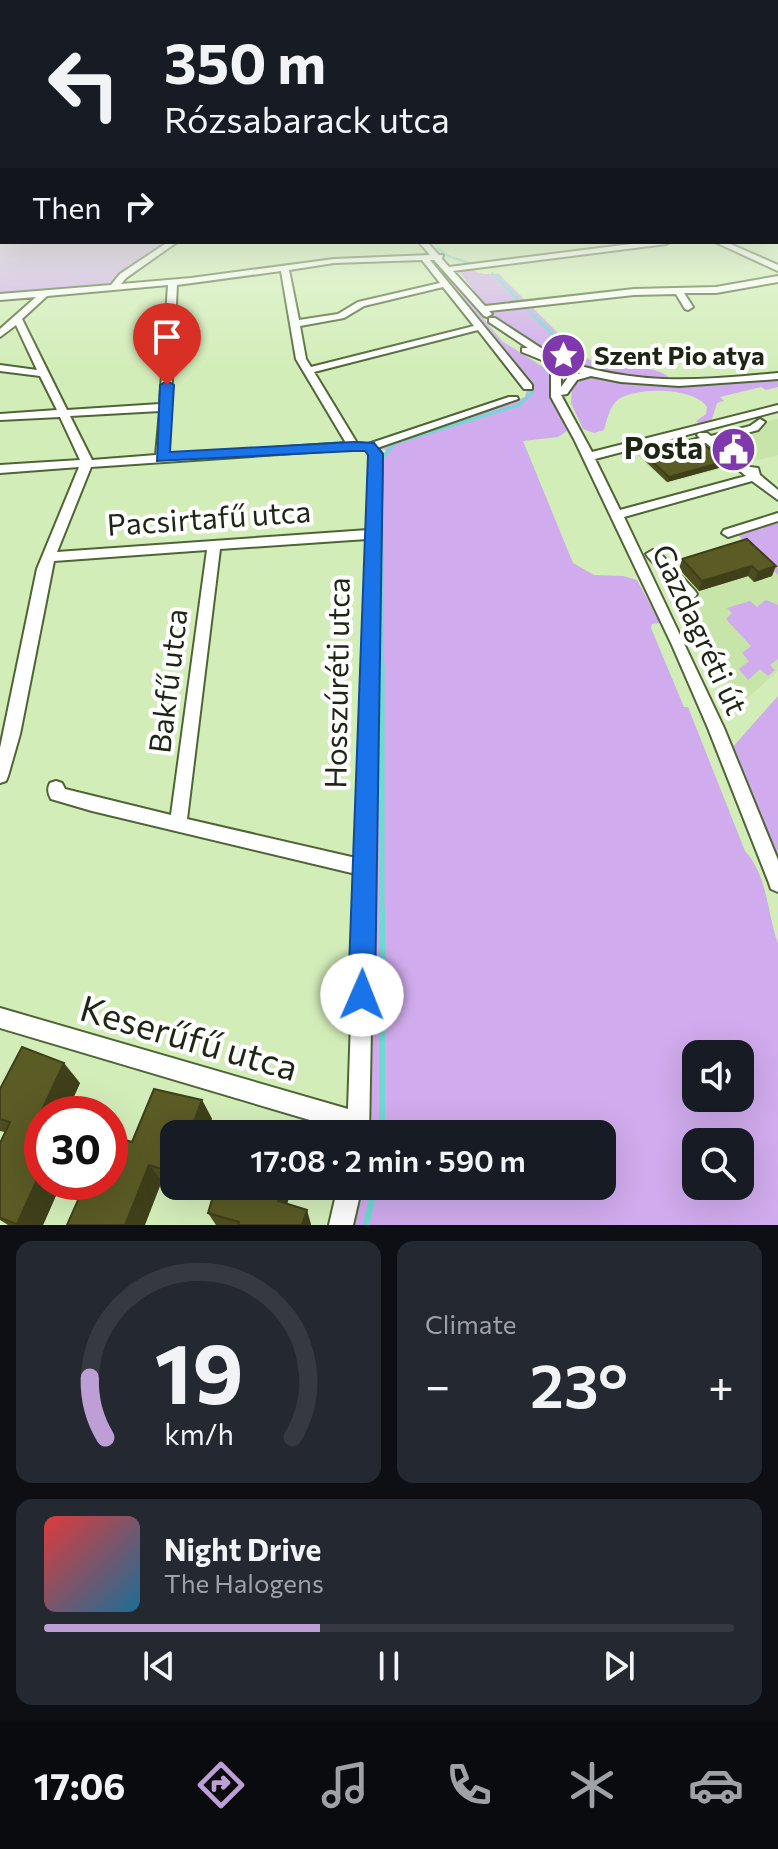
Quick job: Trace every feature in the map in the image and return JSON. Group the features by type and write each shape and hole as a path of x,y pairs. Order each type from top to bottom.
{"street":[{"path":"113,288 123,276 157,253"},
{"path":"436,253 503,334 525,350 566,368 642,384 718,383 778,376"},
{"path":"450,269 577,253"},
{"path":"744,253 778,268"},
{"path":"0,297 173,283 350,259 440,257"},
{"path":"425,259 528,387"},
{"name":"Hosszúréti utca","path":"284,267 297,350 307,371 361,446 376,454 358,1120"},
{"path":"483,309 597,295 716,290 778,279"},
{"path":"162,457 173,283"},
{"path":"294,324 341,316 361,304 447,284"},
{"path":"678,290 688,307"},
{"path":"0,334 43,295"},
{"path":"0,776 49,557 87,462 17,318"},
{"path":"492,320 566,368 634,379 718,383"},
{"path":"307,371 480,327"},
{"path":"0,368 46,374"},
{"path":"562,405 566,368"},
{"name":"Gazdagréti út","path":"566,368 554,389 712,718 778,883"},
{"path":"563,392 573,378 593,375"},
{"path":"0,469 361,446 513,399"},
{"path":"0,417 165,407"},
{"path":"588,457 778,408"},
{"path":"654,453 704,436 754,428 760,422"},
{"path":"704,436 778,496"},
{"path":"616,515 731,484 754,474"},
{"path":"728,533 778,517"},
{"name":"Pacsirtafű utca","path":"49,557 374,534"},
{"name":"Bakfű utca","path":"178,825 214,545"},
{"path":"653,554 690,594"},
{"path":"0,706 18,705"},
{"path":"56,788 57,794 365,868"},
{"name":"Keserűfű utca","path":"0,1018 332,1120"},
{"path":"341,1225 347,1200"}],"shaded area":[{"path":"0,253 157,253 124,276 113,288 0,297"},
{"path":"430,261 437,262 502,341 551,372 551,393 567,431 558,437 523,441 573,563 594,575 637,580 660,623 652,624 651,628 684,707 688,707 745,851 763,883 778,944 778,1225 351,1225 357,1200 616,1200 616,1120 368,1120 380,488 382,458 386,450 380,449 525,397 527,389 531,389"},
{"path":"469,269 483,274 499,274 583,358 615,367 656,370 670,378 606,371 564,358 525,340 494,315 459,272"},
{"path":"587,377 674,387 778,379 778,387 766,390 761,387 720,397 724,401 717,403 712,419 701,425 696,421 706,414 707,407 700,400 665,391 627,395 613,406 604,430 594,433 583,429 571,403 572,386"},
{"path":"778,419 778,455 667,483 631,450"},
{"path":"778,521 778,575 736,533"},
{"path":"748,547 778,575 778,671 744,701 719,673 679,597 696,592 675,570"},
{"path":"766,600 778,605 778,659 770,665 775,670 768,676 760,669 748,680 739,669 749,661 742,653 751,646 726,619 732,613 727,608 750,601 757,607"},
{"path":"778,696 778,867 730,750"}],"building":[{"path":"701,443 727,461 669,477 646,456"},
{"path":"747,539 776,566 758,572 752,566 702,581 682,559"},
{"path":"22,1047 64,1063 48,1096 24,1096 24,1200 28,1200 17,1224 0,1218 0,1143 10,1122 0,1119 0,1089"},
{"path":"154,1089 202,1100 194,1120 160,1120 160,1169 149,1165 125,1225 67,1225 78,1200 128,1200 128,1141 132,1142"},
{"path":"212,1200 278,1200 307,1210 302,1225 238,1225 239,1222 208,1213"}],"waterway":[{"path":"444,253 475,265"},
{"path":"492,273 521,302"},
{"path":"529,311 534,316"},
{"path":"534,316 563,344 561,350"},
{"path":"382,1120 382,458 395,443 519,405 533,392"},
{"path":"366,1225 372,1200"}],"place":[{"name":"Szent Pio atya","path":"563,356"},
{"name":"Posta","path":"734,449"}],"route":[{"path":"167,385 162,457 353,446 369,447 376,454 362,995"}]}
